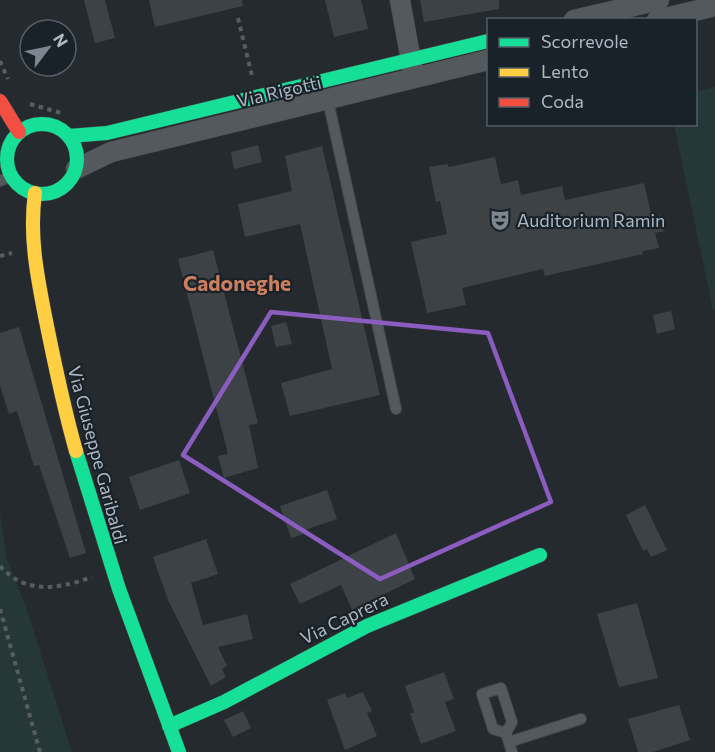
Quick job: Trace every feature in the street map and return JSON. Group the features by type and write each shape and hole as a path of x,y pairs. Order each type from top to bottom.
{"main road":[{"name":"Via Rigotti","path":"69,135 107,132 323,81 412,69 487,42"},
{"path":"0,102 19,132"},
{"path":"45,123 54,125 69,135 77,151 76,169 70,180 60,189 48,194 35,193 6,178 8,151 19,132 27,127 45,123"},
{"name":"Via Giuseppe Garibaldi","path":"35,193 32,210 33,248 50,344 80,475 111,570 179,752"},
{"name":"Via Caprera","path":"169,726 206,712 311,654 404,608 540,555"}],"street":[{"path":"400,0 412,69"},
{"path":"577,14 659,0"},
{"path":"665,18 715,6"},
{"name":"Via Rigotti","path":"76,169 111,152 328,100 412,69 487,60"}],"lane":[{"path":"323,81 396,409"},
{"path":"509,742 581,719"}],"path":[{"path":"238,18 253,80"},
{"path":"0,61 9,82"},
{"path":"25,102 69,117"},
{"path":"0,566 10,577 31,587 51,588 111,570"},
{"path":"0,609 40,752"}],"highlighted area":[{"path":"271,312 488,333 551,502 380,579 183,455"}],"shaded area":[{"path":"715,87 715,309 713,310 674,126 697,126 697,92"},
{"path":"0,513 7,560 26,607 72,752 0,752"}],"building":[{"path":"84,0 105,0 115,38 95,43"},
{"path":"149,0 242,0 243,6 155,27"},
{"path":"325,0 361,0 368,29 334,37"},
{"path":"420,0 499,0 499,9 424,22"},
{"path":"258,145 262,162 234,169 231,152"},
{"path":"322,146 380,395 290,416 281,383 332,369 300,224 245,237 238,204 292,191 285,156"},
{"path":"495,157 501,184 518,180 521,195 562,186 565,200 644,183 652,218 661,215 665,231 655,233 659,248 643,251 643,254 545,276 543,269 462,288 466,305 427,313 411,242 447,234 440,201 436,202 429,167 447,164 449,167"},
{"path":"213,250 258,423 249,425 258,468 224,478 218,456 227,454 227,450 178,259"},
{"path":"671,311 675,329 657,334 653,315"},
{"path":"286,322 292,344 276,347 271,326"},
{"path":"19,327 86,553 70,558 39,465 34,466 17,411 9,414 0,385 0,333"},
{"path":"179,460 190,493 140,510 129,477"},
{"path":"327,490 337,519 305,530 306,533 291,538 280,506"},
{"path":"645,505 667,550 651,557 647,549 643,551 626,515"},
{"path":"396,533 415,579 352,610 341,585 300,604 290,584"},
{"path":"206,539 218,574 191,583 203,625 247,614 253,639 218,647 227,666 222,669 226,677 211,686 168,600 153,557"},
{"path":"637,603 658,678 619,687 597,614"},
{"path":"444,672 454,699 445,702 456,731 421,744 410,714 414,712 405,686"},
{"path":"363,692 372,711 367,713 377,736 345,750 327,700 345,693 347,698"},
{"path":"679,705 690,740 653,752 638,752 628,719"},
{"path":"243,711 251,728 233,737 224,720"}],"traffic: fast":[{"path":"69,136 107,133 487,41"},
{"path":"42,124 55,127 67,134 74,146 77,159 74,172 67,184 55,191 42,194 29,191 17,184 10,172 7,159 10,146 17,134 29,127 42,124"},
{"path":"76,451 119,589 179,752"},
{"path":"169,726 224,702 367,626 540,555"}],"traffic: slow":[{"path":"35,193 33,240 37,270 55,367 76,451"}],"traffic: jam":[{"path":"0,101 19,132"}],"place":[{"name":"Auditorium Ramin","path":"500,220"}],"district":[{"name":"Cadoneghe","path":"237,282"}]}
